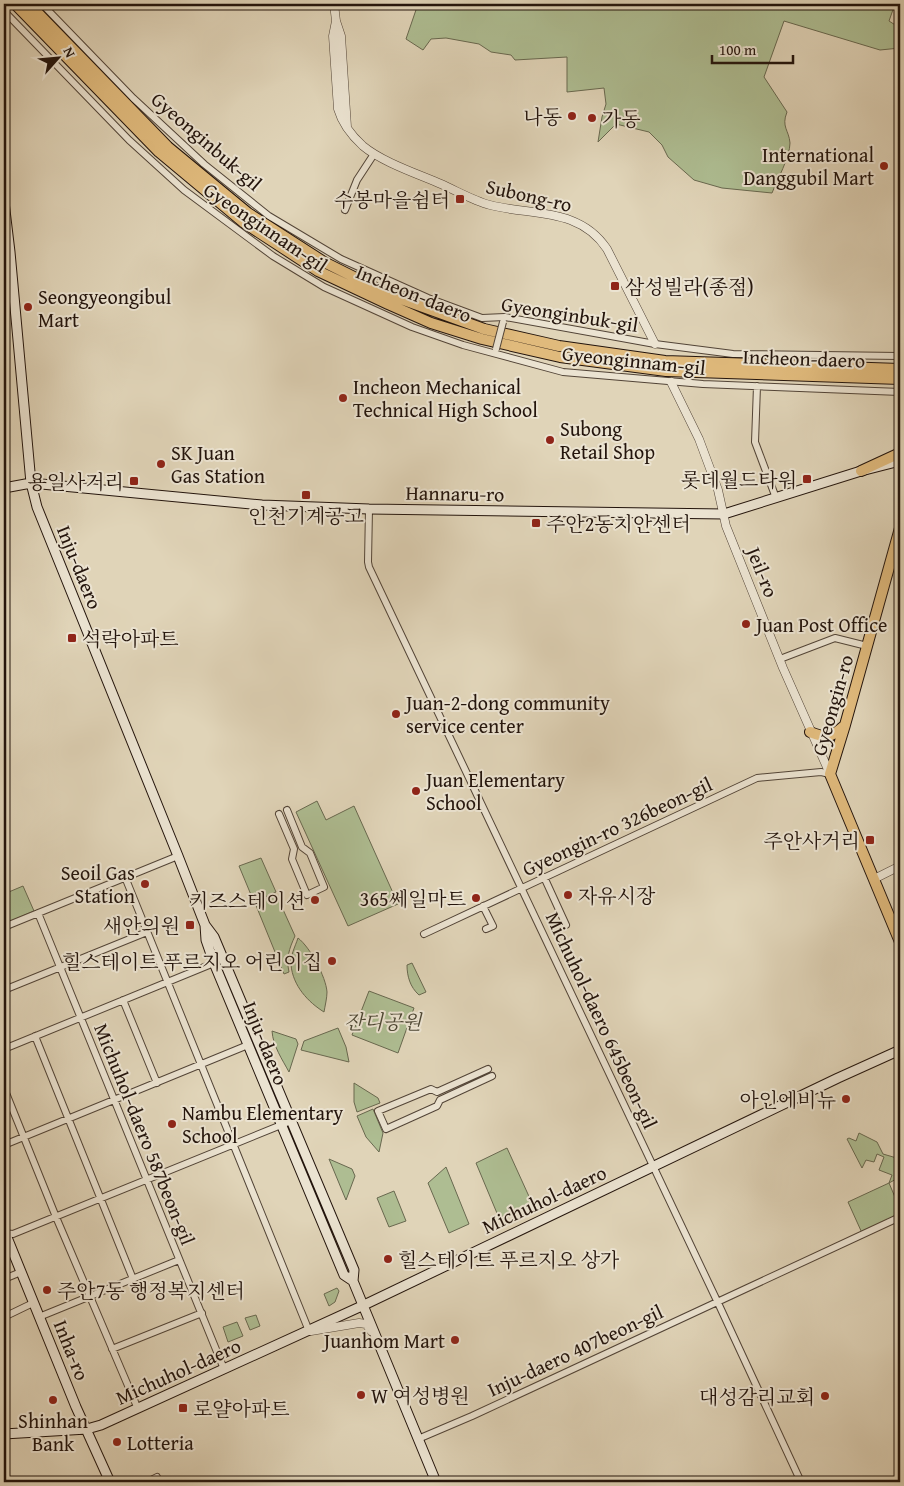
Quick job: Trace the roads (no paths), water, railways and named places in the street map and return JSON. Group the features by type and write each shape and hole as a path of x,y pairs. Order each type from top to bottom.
{"main road":[{"name":"Incheon-daero","path":"15,4 159,152 243,222 318,271 388,304 431,322 482,339 560,357 666,370 900,379"},
{"name":"Incheon-daero","path":"29,4 168,147 248,213 324,262 390,295 484,329 559,346 665,361 900,369"},
{"name":"Inju-daero","path":"4,202 31,483 36,506 205,925 214,937 354,1270 353,1280 436,1482"},
{"path":"861,471 900,453"},
{"name":"Hannaru-ro","path":"4,488 31,483 262,505 369,509 724,514 900,460"},
{"name":"Gyeongin-ro","path":"900,528 830,774 900,942"},
{"path":"810,732 823,737 832,736 845,725"},
{"name":"Inju-daero","path":"205,925 206,940 214,963 281,1125 344,1275 353,1280"},
{"name":"Michuhol-daero","path":"4,1434 87,1429 101,1425 309,1331 900,1050"},
{"name":"Inha-ro","path":"4,1232 110,1482"}],"street":[{"name":"Gyeonginbuk-gil","path":"42,4 134,98 201,162 269,216 341,259 428,298 482,318 733,354 900,356"},
{"name":"Subong-ro","path":"334,4 336,21 333,36 338,109 341,120 355,138 374,154 487,205 509,210 570,218 584,226 597,236 606,249 655,344"},
{"name":"Gyeonginnam-gil","path":"4,11 129,140 184,190 273,256 324,287 412,327 463,345 496,351 563,372 671,382 900,392"},
{"path":"345,210 357,180 374,154"},
{"path":"496,351 504,320"},
{"name":"Jeil-ro","path":"671,382 699,439 718,490 726,526 810,732 830,774"},
{"path":"757,386 755,442 776,498"},
{"name":"Michuhol-daero 645beon-gil","path":"369,509 369,567 801,1482"},
{"path":"780,659 835,638 867,646"},
{"name":"Gyeongin-ro 326beon-gil","path":"424,934 757,778 821,772 830,774"},
{"path":"279,814 294,849 292,859 307,894 324,887 310,853 302,847 287,810"},
{"path":"4,927 178,856"},
{"path":"874,879 900,866"},
{"path":"125,877 309,1331 360,1323 366,1324 378,1342"},
{"path":"544,878 566,925"},
{"path":"483,906 492,926 486,929"},
{"name":"Michuhol-daero 587beon-gil","path":"38,913 224,1369"},
{"path":"4,990 147,932"},
{"path":"4,1049 214,963"},
{"path":"123,1000 157,1083"},
{"path":"35,1036 133,1279"},
{"path":"4,1145 248,1045"},
{"path":"488,1069 437,1092 431,1089 378,1111 386,1129 437,1106 440,1100 492,1076"},
{"path":"4,1088 56,1217 138,1409"},
{"path":"4,1232 13,1234 291,1121"},
{"name":"Inju-daero 407beon-gil","path":"418,1439 472,1416 900,1217"},
{"path":"39,1317 179,1260"},
{"path":"4,1279 21,1272"},
{"path":"4,1317 33,1303"},
{"path":"112,1349 202,1313"},
{"path":"147,1482 157,1477"}],"place":[{"name":"나동","path":"572,116"},
{"name":"가동","path":"592,118"},
{"name":"International Danggubil Mart","path":"884,166"},
{"name":"수봉마을쉼터","path":"460,199"},
{"name":"삼성빌라(종점)","path":"615,286"},
{"name":"Seongyeongibul Mart","path":"28,307"},
{"name":"Incheon Mechanical Technical High School","path":"343,398"},
{"name":"Subong Retail Shop","path":"550,440"},
{"name":"SK Juan Gas Station","path":"161,464"},
{"name":"롯데월드타워","path":"807,479"},
{"name":"용일사거리","path":"134,481"},
{"name":"인천기계공고","path":"306,495"},
{"name":"주안2동치안센터","path":"536,523"},
{"name":"Juan Post Office","path":"746,624"},
{"name":"석락아파트","path":"72,638"},
{"name":"Juan-2-dong community service center","path":"396,714"},
{"name":"Juan Elementary School","path":"416,791"},
{"name":"주안사거리","path":"870,840"},
{"name":"Seoil Gas Station","path":"145,884"},
{"name":"자유시장","path":"568,895"},
{"name":"365쎄일마트","path":"476,898"},
{"name":"키즈스테이션","path":"315,900"},
{"name":"새안의원","path":"190,925"},
{"name":"힐스테이트 푸르지오 어린이집","path":"332,961"},
{"name":"아인에비뉴","path":"846,1099"},
{"name":"Nambu Elementary School","path":"172,1124"},
{"name":"힐스테이트 푸르지오 상가","path":"388,1259"},
{"name":"주안7동 행정복지센터","path":"47,1290"},
{"name":"Juanhom Mart","path":"455,1340"},
{"name":"W 여성병원","path":"361,1395"},
{"name":"대성감리교회","path":"825,1396"},
{"name":"Shinhan Bank","path":"53,1400"},
{"name":"로얄아파트","path":"183,1408"},
{"name":"Lotteria","path":"117,1442"}],"park label":[{"name":"잔디공원","path":"383,1021"}]}
